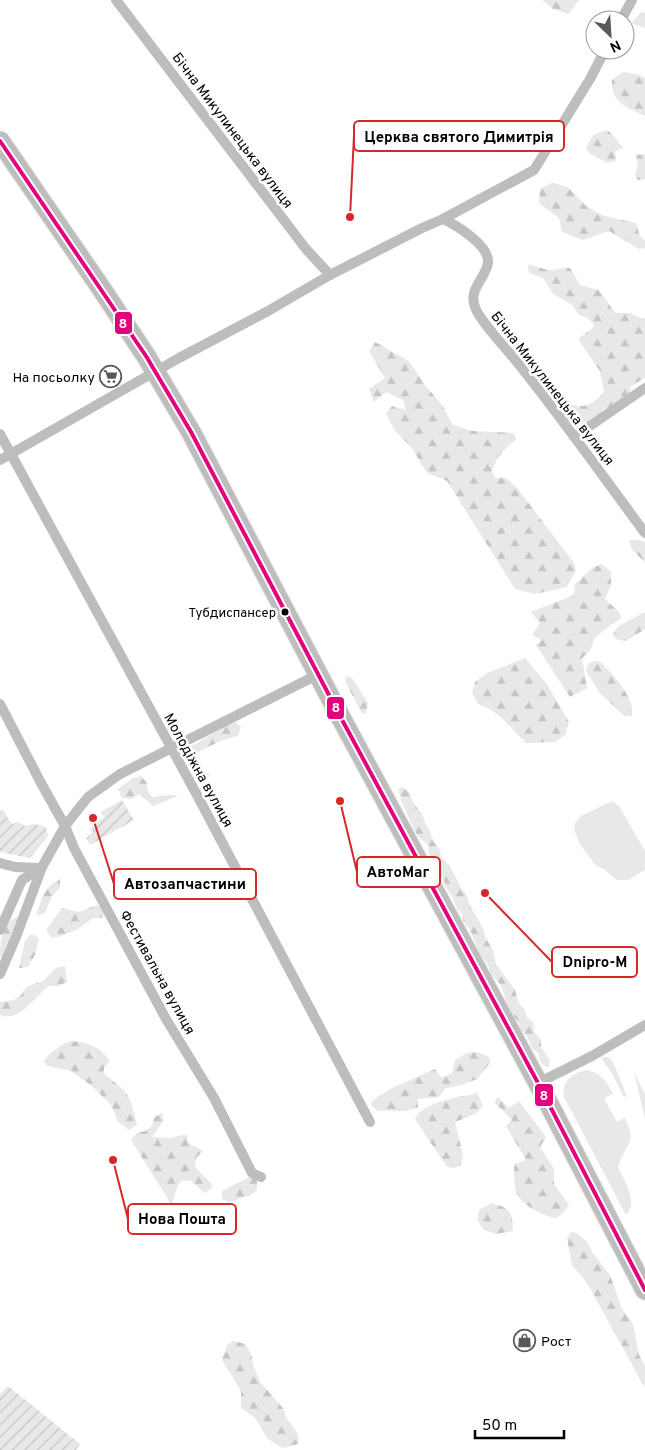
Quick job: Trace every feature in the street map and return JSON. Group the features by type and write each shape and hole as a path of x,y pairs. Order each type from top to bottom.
{"highway":[{"path":"0,141 146,356 191,432 340,716 538,1084 645,1290"}],"street":[{"name":"Бічна Микулинецька вулиця","path":"116,0 306,249 330,275"},
{"path":"0,460 330,275 443,219 534,170 600,60"},
{"name":"Бічна Микулинецька вулиця","path":"443,219 455,225 479,244 487,255 488,263 474,291 473,302 478,314 525,371 645,533"},
{"path":"574,437 645,388"},
{"name":"Молодіжна вулиця","path":"0,434 172,748 370,1122"},
{"path":"0,974 42,867 66,826 88,797 120,774 319,674"},
{"name":"Фестивальна вулиця","path":"0,704 41,783 66,826 74,848 166,1019 214,1098 257,1175"},
{"path":"0,863 29,869 42,867"},
{"path":"0,930 22,880 42,867"},
{"path":"538,1084 592,1056 645,1025"}],"green space":[{"path":"542,0 580,0 569,14 553,9"},
{"path":"645,12 645,28 635,24 635,19 640,13"},
{"path":"623,72 637,74 645,78 645,116 621,103 614,94 612,80"},
{"path":"606,130 611,133 623,148 615,151 616,161 607,163 589,153 586,148 593,135"},
{"path":"645,154 645,179 637,180 635,174 638,166 636,155"},
{"path":"552,183 568,187 586,206 604,216 636,223 640,236 645,240 645,248 639,249 609,231 583,240 562,232 559,218 539,203 540,189"},
{"path":"528,265 549,270 570,268 580,285 599,290 615,313 629,313 645,318 645,378 631,386 629,398 615,407 604,409 588,427 575,421 569,422 560,410 566,403 578,406 587,405 604,392 600,371 578,339 595,326 588,318 579,315 572,305 553,294 543,278 529,273"},
{"path":"375,342 409,361 425,385 442,405 453,425 473,431 514,433 516,439 495,462 492,472 495,478 506,478 517,488 574,563 576,570 567,587 535,594 515,589 447,481 427,473 411,447 395,431 386,414 392,406 406,410 403,400 386,392 374,402 369,389 385,378 369,351"},
{"path":"629,540 645,542 645,563 631,548"},
{"path":"602,564 611,572 611,585 605,599 620,613 621,618 595,637 590,651 582,658 587,688 570,697 536,645 542,640 532,635 540,623 531,612 574,595 575,584 592,568"},
{"path":"645,612 645,629 626,641 616,639 613,635 617,627"},
{"path":"525,658 546,683 569,722 565,735 555,742 526,743 498,715 478,704 472,693 475,682 487,673"},
{"path":"597,661 602,663 627,695 631,702 632,716 623,715 600,693 586,671 589,663"},
{"path":"347,676 352,678 368,703 366,713 362,714 345,681"},
{"path":"235,722 241,727 238,736 220,741 196,753 196,763 210,776 201,779 194,774 185,758 187,749"},
{"path":"141,776 147,783 147,789 152,797 178,796 153,806 139,794 131,799 122,798 118,789 133,778"},
{"path":"403,787 410,793 412,801 422,814 433,841 440,850 441,857 450,866 466,894 472,910 484,931 485,937 493,950 496,964 515,990 518,1002 525,1010 527,1018 533,1022 534,1031 541,1040 541,1047 550,1060 549,1068 541,1062 539,1053 533,1050 527,1036 520,1029 501,986 491,974 490,968 479,952 470,930 463,921 462,913 457,909 452,896 445,886 444,880 430,857 428,845 417,835 402,803 398,789"},
{"path":"122,800 134,820 90,845 86,838 93,833 90,828 104,817 101,812"},
{"path":"612,801 619,806 645,851 645,870 628,880 617,880 604,869 596,866 580,844 574,830 575,823 581,816"},
{"path":"3,810 12,824 18,822 25,826 35,824 46,827 48,836 30,858 0,852 0,812"},
{"path":"60,879 60,888 52,896 45,913 36,916 47,890"},
{"path":"97,905 104,910 102,918 93,918 78,929 52,938 46,930 62,908 79,912"},
{"path":"17,917 16,932 3,956 0,957 2,934 8,924"},
{"path":"31,934 39,938 35,955 28,967 19,968 25,941"},
{"path":"65,966 67,982 58,986 49,986 20,1012 14,1015 0,1015 0,1002 14,1000 21,995 26,987 43,981 56,968"},
{"path":"71,1041 93,1046 110,1061 104,1068 104,1074 124,1090 130,1100 137,1125 129,1130 118,1122 111,1105 92,1086 69,1070 51,1067 43,1062 63,1044"},
{"path":"477,1052 488,1056 491,1062 477,1079 462,1085 446,1088 439,1097 418,1099 418,1107 407,1110 378,1111 371,1105 372,1101 392,1088 435,1069 441,1077 452,1073 455,1060 467,1053"},
{"path":"609,1057 612,1060 626,1097 623,1096 613,1075 601,1058"},
{"path":"586,1070 596,1073 605,1081 613,1094 604,1098 617,1122 625,1118 629,1127 629,1143 618,1167 631,1198 630,1210 626,1215 564,1097 564,1087 569,1079 576,1073"},
{"path":"634,1072 645,1094 645,1119"},
{"path":"477,1092 483,1106 477,1113 455,1122 463,1155 461,1165 454,1168 447,1167 415,1119 421,1111 432,1105"},
{"path":"498,1097 509,1108 519,1101 546,1137 540,1147 554,1169 554,1184 569,1205 561,1215 555,1218 532,1209 518,1196 514,1167 515,1164 526,1160 506,1126 512,1120 494,1102"},
{"path":"163,1113 163,1122 152,1137 170,1138 187,1134 188,1143 203,1151 196,1158 195,1167 213,1187 205,1193 191,1181 182,1180 178,1185 171,1204 131,1140 137,1133 145,1131 152,1126 154,1117"},
{"path":"249,1177 257,1178 257,1190 251,1195 229,1202 222,1199 222,1191"},
{"path":"492,1203 504,1207 510,1212 513,1231 496,1234 484,1230 477,1219 480,1209"},
{"path":"571,1232 577,1233 587,1242 592,1252 610,1275 622,1309 633,1324 639,1355 645,1366 645,1388 585,1279 572,1266 567,1238"},
{"path":"234,1341 245,1344 251,1354 254,1368 261,1383 283,1408 287,1419 297,1432 298,1444 282,1448 268,1439 255,1418 241,1408 241,1391 222,1360 227,1345"},
{"path":"8,1386 80,1444 76,1450 0,1450 0,1394"}],"transit line":[{"name":"8","path":"0,141 146,356 191,432 340,716 538,1083 645,1290"}],"place":[{"name":"Церква святого Димитрія","path":"350,217"},
{"name":"На посьолку","path":"111,377"},
{"name":"Тубдиспансер","path":"285,612"},
{"name":"АвтоМаг","path":"340,801"},
{"name":"Автозапчастини","path":"93,818"},
{"name":"Dnipro-M","path":"485,893"},
{"name":"Нова Пошта","path":"113,1160"},
{"name":"Рост","path":"525,1341"}]}
